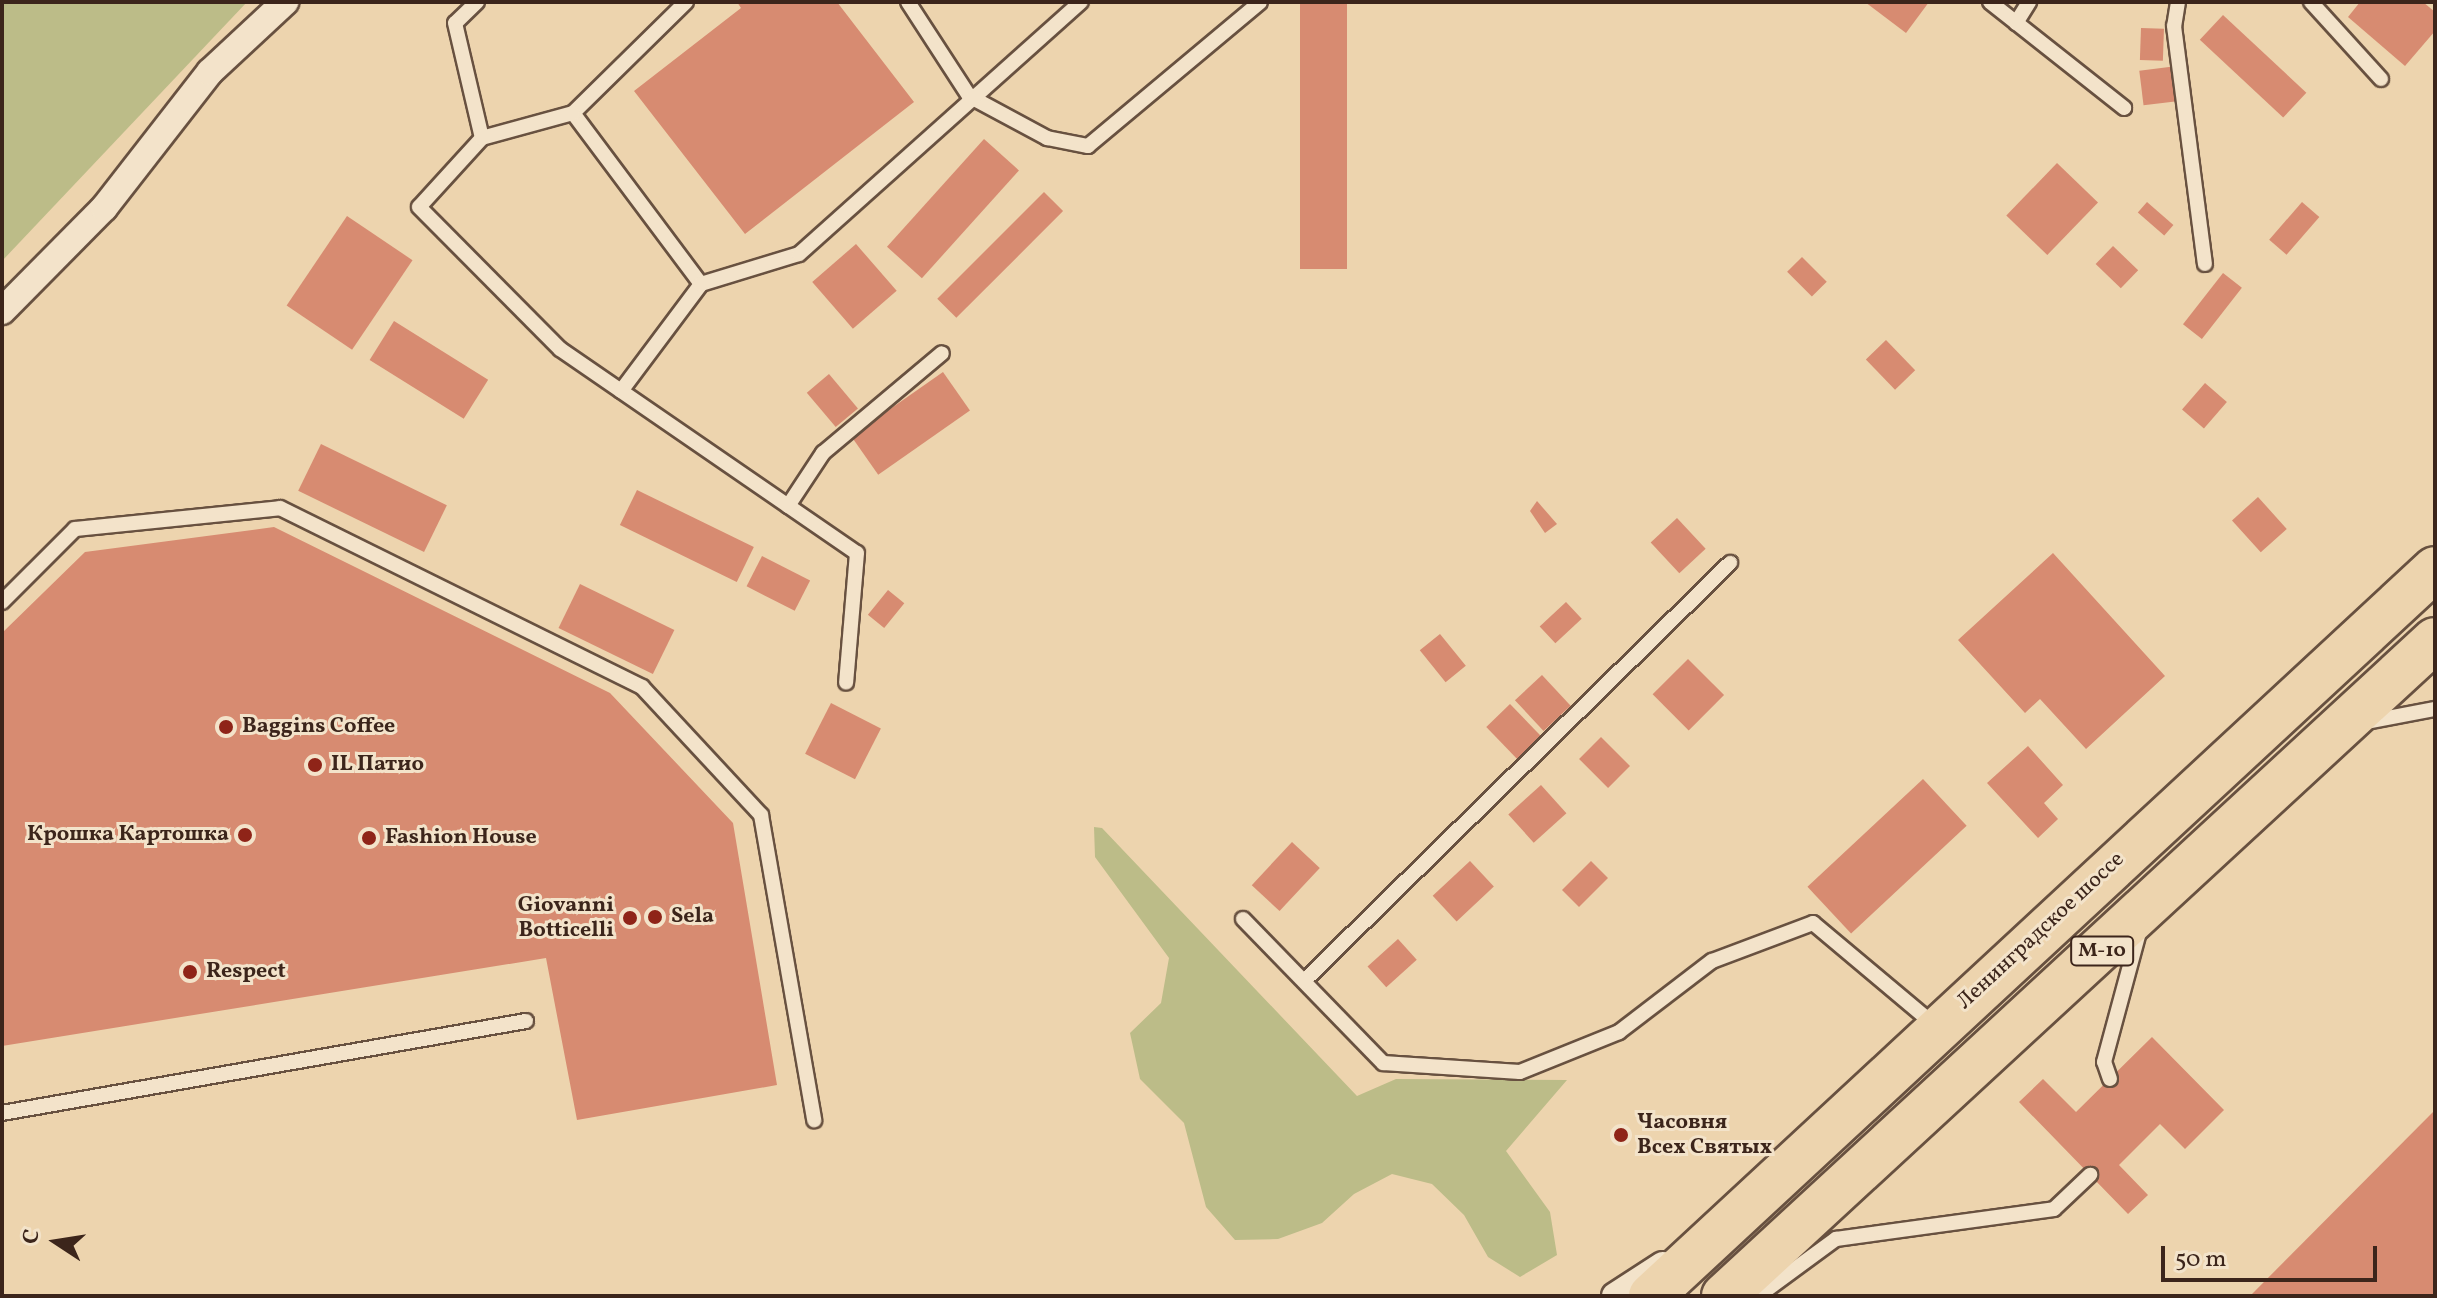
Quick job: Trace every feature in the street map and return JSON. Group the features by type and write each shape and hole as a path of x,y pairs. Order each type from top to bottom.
{"highway":[{"name":"Ленинградское шоссе","path":"1651,1296 1937,1027 2435,569"},
{"name":"М-10","path":"1724,1296 2151,907 2435,640"}],"street":[{"path":"2,311 104,208 210,72 285,2"},
{"path":"1615,1296 1733,1219"}],"lane":[{"path":"477,2 455,23 482,138"},
{"path":"686,2 573,113 482,138 419,207 560,349 857,553 846,683"},
{"path":"908,2 969,96 1047,138 1088,146 1260,2"},
{"path":"621,391 701,284 799,254 969,96 1081,2"},
{"path":"1990,2 2124,108"},
{"path":"2016,23 2029,2"},
{"path":"2178,2 2174,26 2205,264"},
{"path":"2311,2 2381,79"},
{"path":"573,113 701,284"},
{"path":"788,506 823,453 942,353"},
{"path":"2,602 75,529 280,508 642,687 761,815 814,1120"},
{"path":"1304,981 1730,563"},
{"path":"2346,726 2435,709"},
{"path":"2110,1079 2104,1062 2151,907"},
{"path":"1243,919 1383,1063 1520,1072 1619,1032 1712,961 1813,923 1937,1027"},
{"path":"2,1113 526,1021"},
{"path":"1758,1296 1836,1239 2054,1209 2090,1175"}],"green space":[{"path":"2,2 247,2 2,261"},
{"path":"1094,827 1102,828 1357,1096 1396,1079 1567,1080 1506,1151 1550,1212 1557,1255 1520,1277 1488,1257 1464,1215 1432,1184 1392,1174 1354,1194 1322,1223 1278,1239 1235,1240 1206,1207 1184,1123 1140,1079 1130,1033 1161,1003 1169,958 1095,857"}],"building":[{"path":"737,2 837,2 914,102 745,234 634,91 741,8"},
{"path":"1300,2 1347,2 1347,269 1300,269"},
{"path":"1865,2 1929,2 1906,33"},
{"path":"2360,2 2423,2 2435,12 2435,31 2405,66 2348,17"},
{"path":"2223,15 2306,93 2283,118 2200,40"},
{"path":"2141,28 2164,29 2163,61 2140,60"},
{"path":"2177,66 2181,101 2144,105 2139,71"},
{"path":"984,139 1019,170 922,278 887,247"},
{"path":"2057,163 2098,203 2047,255 2006,216"},
{"path":"1044,192 1063,211 956,318 937,299"},
{"path":"2147,202 2173,225 2164,236 2138,213"},
{"path":"2302,202 2319,217 2287,255 2269,240"},
{"path":"347,216 412,260 352,350 287,306"},
{"path":"856,244 897,291 853,329 812,282"},
{"path":"2113,246 2138,270 2121,288 2096,264"},
{"path":"1802,257 1827,282 1812,297 1787,272"},
{"path":"2223,273 2242,288 2202,339 2183,324"},
{"path":"394,321 488,380 464,419 370,360"},
{"path":"1886,340 1915,370 1895,390 1866,359"},
{"path":"943,372 970,411 878,475 851,436"},
{"path":"829,374 858,408 836,427 807,393"},
{"path":"2205,383 2227,402 2204,428 2182,409"},
{"path":"321,444 447,505 424,552 298,491"},
{"path":"637,490 754,547 737,582 620,525"},
{"path":"2258,497 2287,529 2261,552 2232,520"},
{"path":"1537,501 1557,524 1545,533 1530,511"},
{"path":"1677,518 1706,549 1679,573 1651,543"},
{"name":"Fashion House","path":"274,527 610,693 733,823 777,1085 577,1120 546,958 2,1046 2,633 85,552"},
{"path":"2053,553 2165,676 2086,749 2040,699 2025,713 1958,640"},
{"path":"762,556 810,581 795,611 747,586"},
{"path":"580,584 674,630 653,674 559,628"},
{"path":"888,590 904,603 884,628 868,615"},
{"path":"1566,602 1582,619 1555,643 1540,627"},
{"path":"1440,634 1466,666 1446,682 1420,650"},
{"path":"1688,659 1724,695 1689,730 1653,694"},
{"path":"1542,675 1571,706 1544,731 1515,700"},
{"path":"831,703 881,728 855,779 805,754"},
{"path":"1510,704 1545,740 1521,763 1486,727"},
{"path":"1601,737 1630,766 1608,788 1579,759"},
{"path":"2028,746 2063,785 2044,803 2058,819 2038,838 1987,783"},
{"path":"1923,779 1967,826 1851,934 1807,887"},
{"path":"1541,785 1566,813 1534,843 1508,814"},
{"path":"1292,842 1320,868 1280,911 1252,885"},
{"path":"1470,861 1494,887 1457,921 1433,896"},
{"path":"1591,861 1608,878 1579,907 1562,890"},
{"path":"1398,939 1417,960 1386,987 1368,966"},
{"path":"2152,1037 2224,1110 2185,1149 2160,1124 2119,1165 2148,1195 2128,1214 2019,1102 2043,1079 2076,1112"},
{"path":"2435,1110 2435,1296 2250,1296"}],"place":[{"name":"Baggins Coffee","path":"226,727"},
{"name":"IL Патио","path":"315,765"},
{"name":"Крошка Картошка","path":"245,835"},
{"name":"Fashion House","path":"369,838"},
{"name":"Sela","path":"655,917"},
{"name":"Giovanni Botticelli","path":"630,918"},
{"name":"Respect","path":"190,972"},
{"name":"Часовня Всех Святых","path":"1621,1135"}]}
